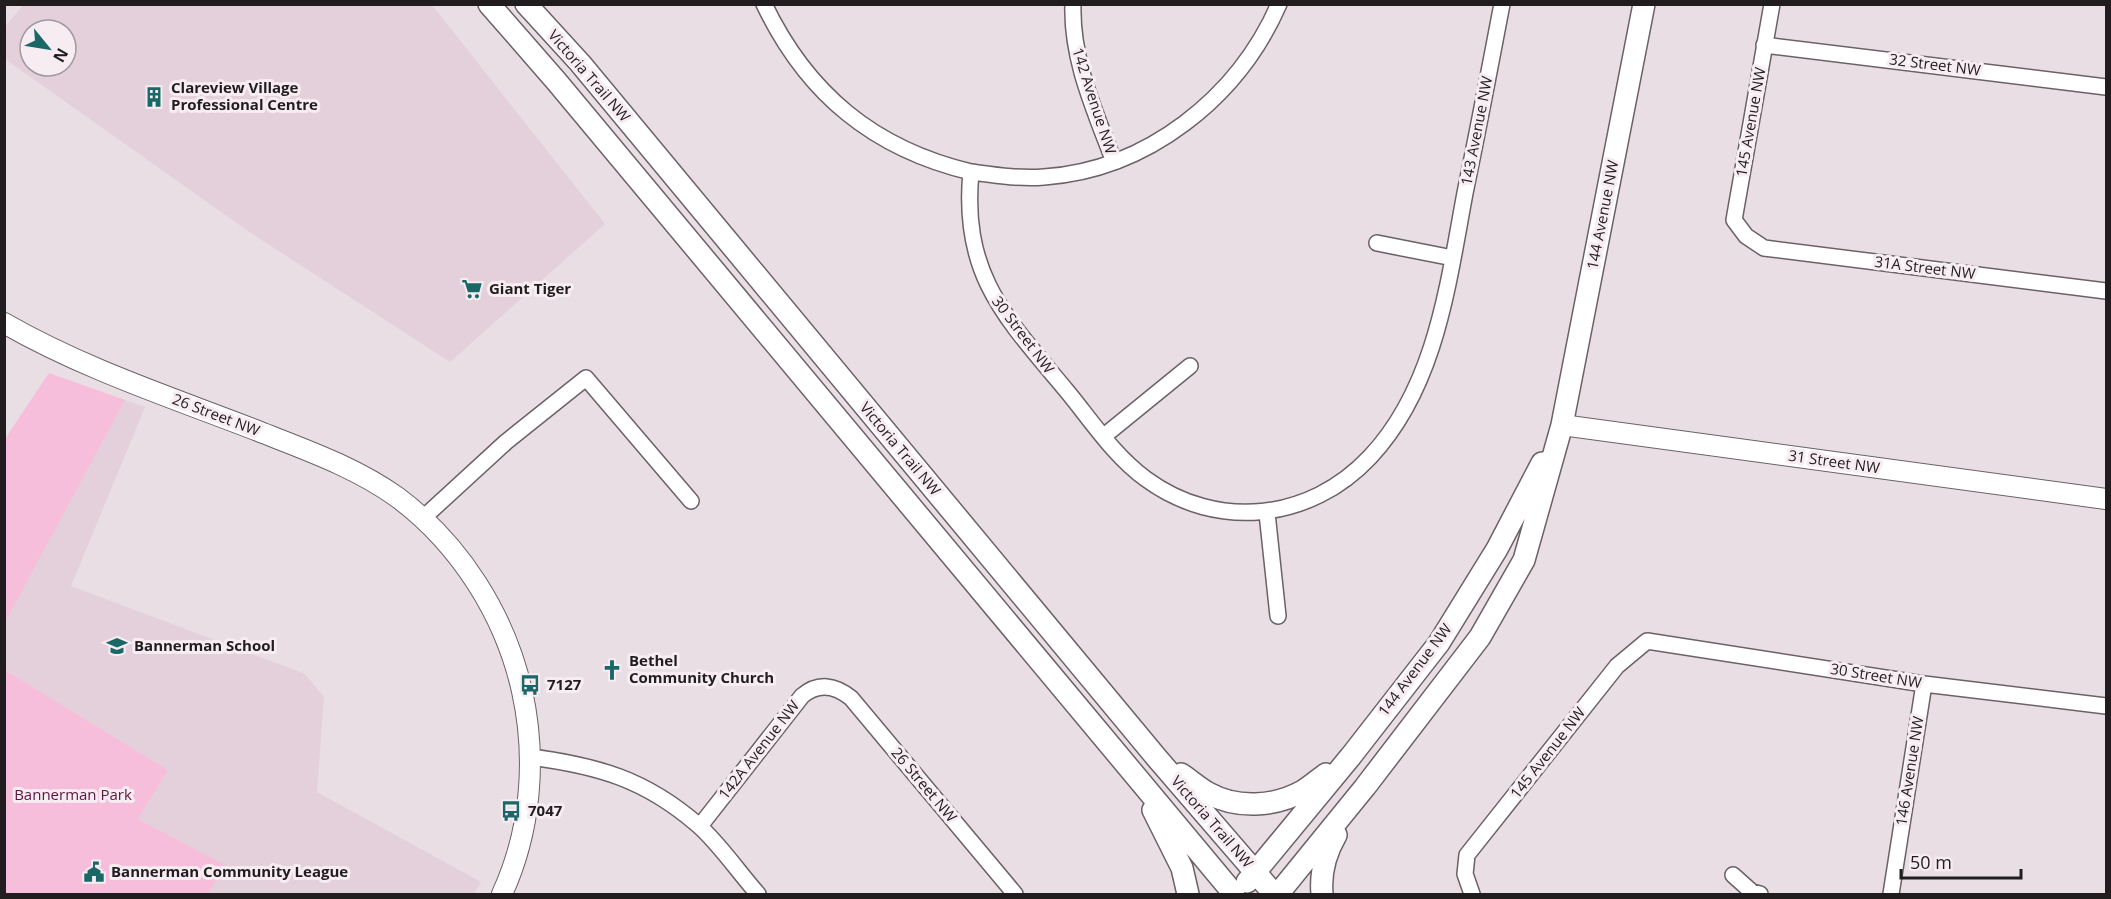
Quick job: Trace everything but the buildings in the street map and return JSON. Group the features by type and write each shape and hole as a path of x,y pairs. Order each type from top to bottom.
{"main road":[{"name":"Victoria Trail NW","path":"489,4 557,82 1235,894"},
{"name":"Victoria Trail NW","path":"526,4 580,63 1156,757 1276,894"},
{"name":"144 Avenue NW","path":"1276,894 1365,787 1480,637 1524,560 1562,425 1644,4"},
{"name":"144 Avenue NW","path":"1235,894 1351,756 1439,643 1497,549 1562,425"},
{"path":"1156,757 1209,794 1234,803 1253,805 1278,801 1303,791 1351,756"},
{"path":"1135,775 1182,868 1188,894"},
{"path":"1322,894 1321,878 1324,860 1365,787"}],"street":[{"path":"764,4 794,58 822,92 841,110 862,126 903,149 937,164 971,172"},
{"name":"142 Avenue NW","path":"1073,4 1073,25 1078,60 1114,162"},
{"name":"142 Avenue NW","path":"971,172 1044,177 1114,162 1159,142 1185,124 1220,93 1251,56 1280,4"},
{"name":"143 Avenue NW","path":"1267,513 1304,502 1339,483 1369,459 1382,444 1405,408 1425,364 1443,310 1502,4"},
{"name":"145 Avenue NW","path":"1746,236 1734,220 1772,4"},
{"name":"32 Street NW","path":"1764,45 2106,87"},
{"name":"30 Street NW","path":"971,172 968,209 971,231 984,277 992,294 1017,331 1104,436 1132,468 1163,490 1217,510 1267,513"},
{"name":"31A Street NW","path":"1746,236 1764,248 2106,291"},
{"path":"1377,243 1453,258"},
{"name":"26 Street NW","path":"4,323 53,349 93,366 331,459 381,487 422,519 459,559 493,609 504,633 521,687 531,757"},
{"path":"1104,436 1190,366"},
{"path":"422,519 506,442 586,378 691,501"},
{"name":"31 Street NW","path":"1562,425 2106,499"},
{"path":"1267,513 1278,616"},
{"name":"30 Street NW","path":"1647,641 1924,684 2106,706"},
{"name":"145 Avenue NW","path":"1472,894 1465,874 1467,855 1617,666 1647,641"},
{"name":"146 Avenue NW","path":"1891,894 1924,684"},
{"name":"26 Street NW","path":"826,686 837,689 851,698 1016,894"},
{"name":"142A Avenue NW","path":"700,826 802,696 810,689 826,686"},
{"path":"502,894 518,856 524,828 528,806 531,757 592,767 615,774 652,791 700,826 758,894"},
{"path":"1733,875 1752,892 1760,894"}],"shaded area":[{"path":"23,5 432,5 605,224 450,362 248,231 32,78 78,78 78,18 18,18 18,68 5,59 5,27"},
{"name":"Bannerman School","path":"125,400 145,407 71,586 305,674 324,697 317,792 481,882 474,894 208,894 224,865 138,819 168,770 5,670 4,622"}],"green space":[{"path":"49,373 125,400 5,622 5,439"},
{"name":"Bannerman Park","path":"5,670 168,770 138,819 225,865 208,894 5,894"}],"place":[{"name":"Clareview Village Professional Centre","path":"154,97"},
{"name":"Giant Tiger","path":"472,289"},
{"name":"Bannerman School","path":"117,646"},
{"name":"Bethel Community Church","path":"612,670"},
{"name":"7127","path":"530,685"},
{"name":"7047","path":"511,811"},
{"name":"Bannerman Community League","path":"94,872"}]}
